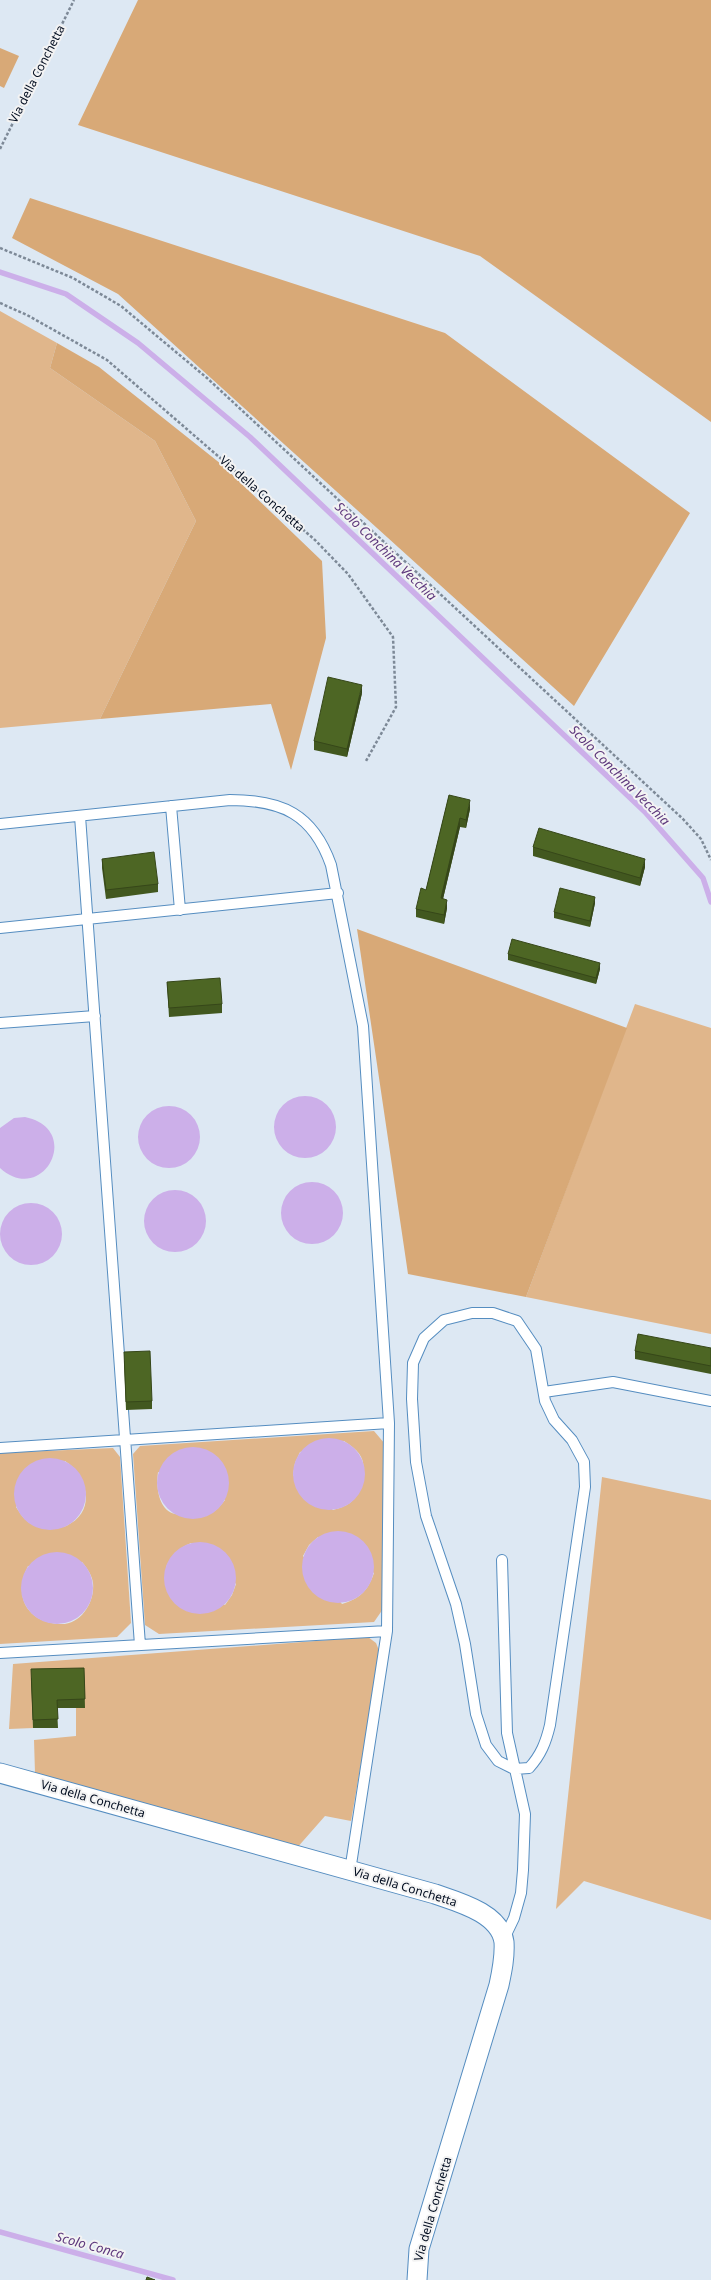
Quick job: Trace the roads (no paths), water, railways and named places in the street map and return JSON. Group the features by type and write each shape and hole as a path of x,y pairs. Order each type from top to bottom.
{"street":[{"name":"Via della Conchetta","path":"0,1773 435,1894 464,1905 486,1916 500,1930 504,1940 504,1961 499,1985 419,2249 417,2280"}],"lane":[{"path":"0,824 230,800 262,801 295,814 309,824 326,850 338,893 363,1026 389,1424 387,1630 350,1870"},
{"path":"171,806 180,910"},
{"path":"80,816 140,1645"},
{"path":"0,928 338,893"},
{"path":"0,1023 95,1016"},
{"path":"472,1312 493,1313 517,1321 536,1349 545,1401 554,1420 572,1440 584,1462 585,1488 550,1725 545,1744 538,1759 529,1768 514,1769 498,1761 486,1745 476,1714 465,1644 456,1604 426,1516 416,1462 412,1399 413,1363 424,1338 444,1320 472,1312"},
{"path":"544,1392 613,1382 711,1401"},
{"path":"0,1448 126,1442 389,1424"},
{"path":"502,1560 507,1733 525,1814 524,1870 521,1893 514,1918 504,1940"},
{"path":"0,1653 387,1630"}],"waterway":[{"name":"Scolo Conchina Vecchia","path":"0,272 66,294 138,343 250,437 645,812 703,878 711,902"},
{"name":"Scolo Conca","path":"0,2232 173,2280"}]}
